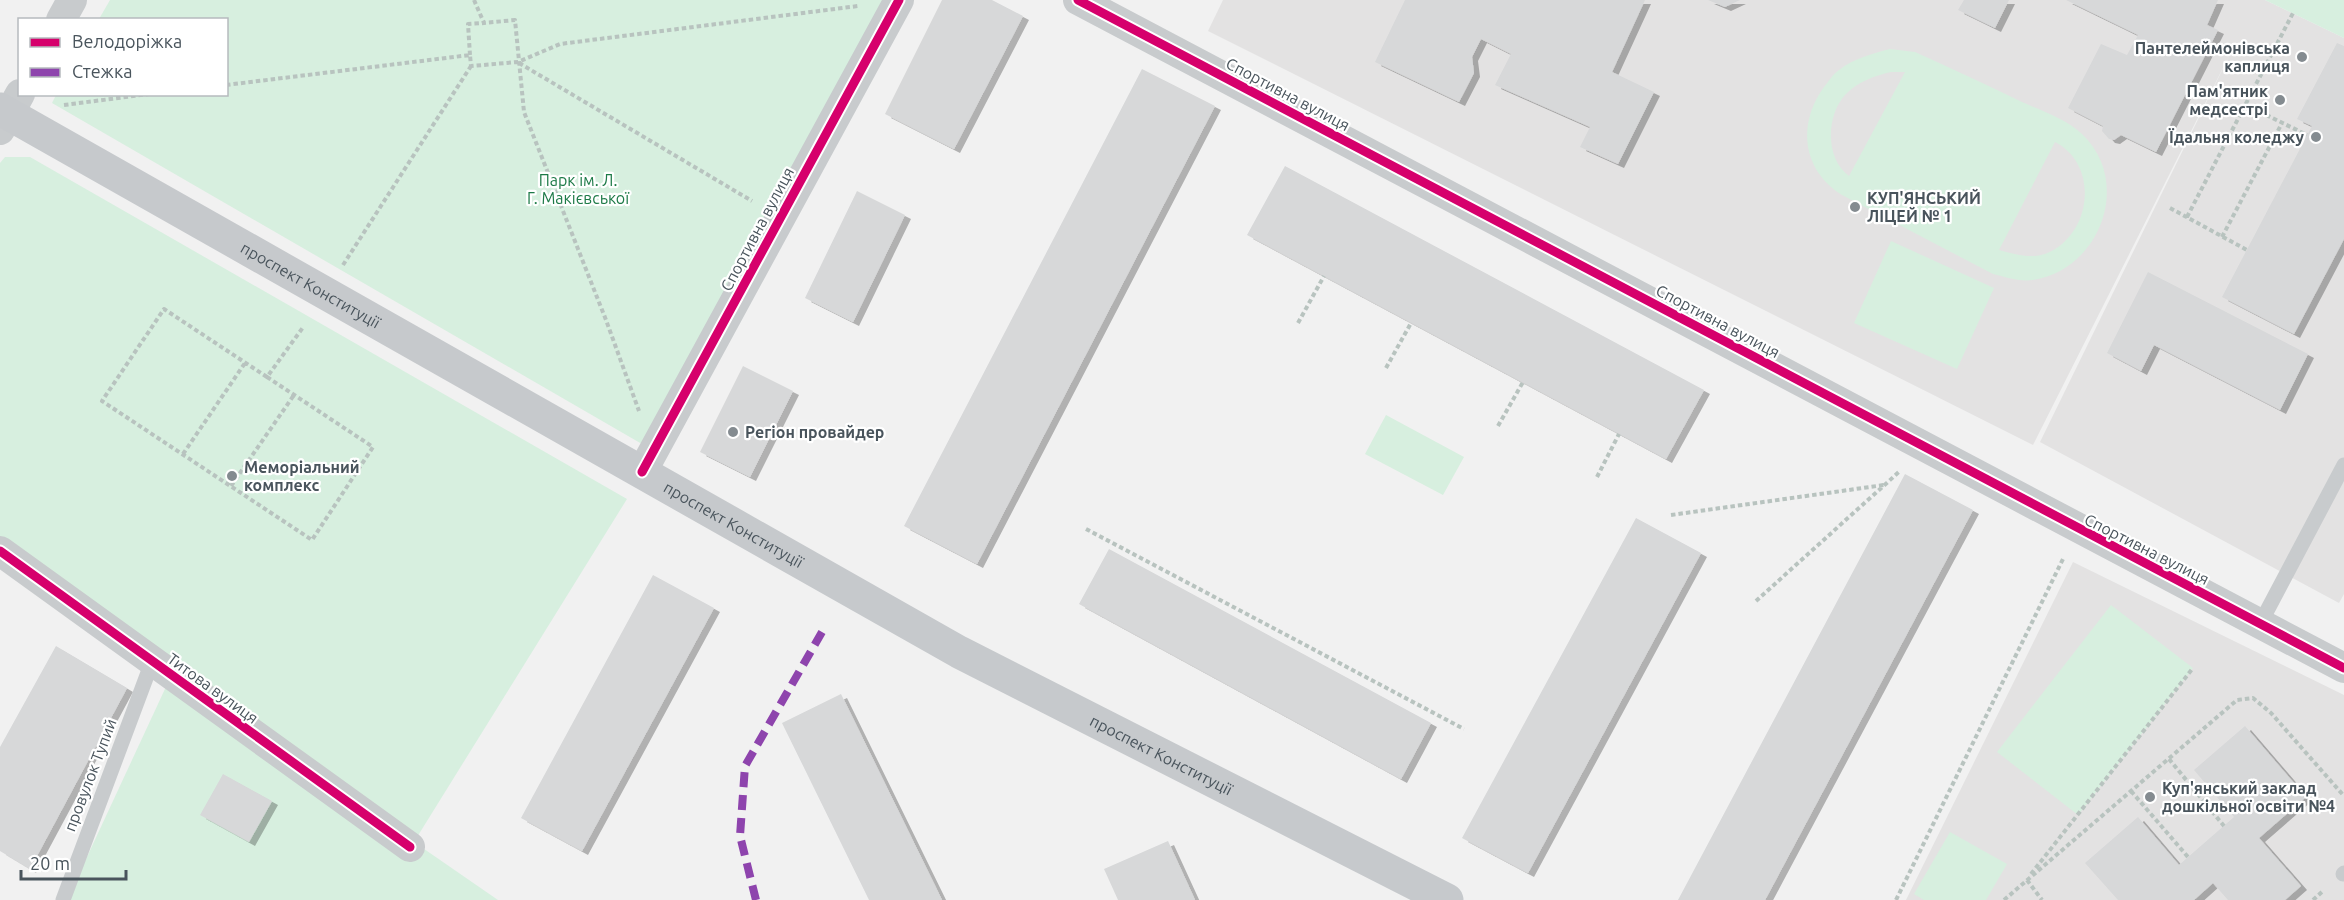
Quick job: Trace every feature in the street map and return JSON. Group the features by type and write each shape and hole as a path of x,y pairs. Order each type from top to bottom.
{"main road":[{"name":"проспект Конституції","path":"7,112 648,462 959,652 1447,900"}],"street":[{"path":"62,18 72,0"},
{"name":"Спортивна вулиця","path":"1078,0 2344,668"},
{"name":"Спортивна вулиця","path":"648,462 898,1"},
{"name":"Титова вулиця","path":"0,551 410,847"}],"lane":[{"path":"2260,624 2344,465"},
{"name":"провулок Тупий","path":"63,900 152,662"}],"path":[{"path":"474,0 484,23"},
{"path":"471,66 518,63 560,44 898,1"},
{"path":"2187,217 2293,13"},
{"path":"339,270 471,66 468,24 515,20 524,112 606,320 648,462"},
{"path":"228,85 470,55"},
{"path":"518,63 781,218"},
{"path":"59,105 133,96"},
{"path":"2246,105 2307,135"},
{"path":"2222,237 2282,123"},
{"path":"2170,208 2247,250"},
{"path":"1298,322 1324,276"},
{"path":"164,309 245,363 373,447 312,540 102,401 164,309"},
{"path":"1386,368 1411,323"},
{"path":"267,377 304,326"},
{"path":"183,454 245,363"},
{"path":"1498,426 1523,382"},
{"path":"231,486 294,395"},
{"path":"1597,477 1619,434"},
{"path":"1756,601 1926,448"},
{"path":"1671,515 1885,485"},
{"path":"1086,529 1464,729"},
{"path":"1896,900 2078,529"},
{"path":"2026,882 2193,668"},
{"path":"2004,900 2237,700 2253,698 2271,712 2344,796"},
{"path":"2169,759 2224,826"},
{"path":"2131,791 2188,857"},
{"path":"2026,882 2042,900"}],"shaded area":[{"name":"КУП'ЯНСЬКИЙ ЛІЦЕЙ № 1","path":"1223,0 2265,0 2344,38 2344,594 2339,603 2040,442 2232,50 2033,445 1208,31"},
{"name":"Куп'янський заклад дошкільної освіти №4","path":"2073,562 2344,695 2344,900 1906,900"}],"green space":[{"name":"Парк ім. Л. Г. Макієвської","path":"110,0 899,0 654,451 52,103 56,96 228,96 228,18 100,18"},
{"path":"2265,0 2344,0 2344,38"},
{"path":"1890,49 1915,52 2054,116 2082,134 2097,154 2105,176 2107,199 2102,221 2091,242 2076,260 2056,273 2033,280 2018,280 1993,274 1842,195 1829,185 1812,160 1808,146 1807,131 1815,101 1839,70 1857,59","holes":["1891,72 1905,72 1849,176 1841,168 1832,148 1834,114 1845,95 1855,86","2055,142 2069,153 2079,167 2084,183 2081,217 2073,232 2061,245 2045,254 2022,255 1999,250"]},
{"path":"5,157 30,157 627,499 414,842 498,900 67,900 171,676 0,550 0,163"},
{"path":"1891,241 1994,288 1957,369 1854,323"},
{"path":"1386,415 1464,457 1443,495 1365,454"},
{"path":"2111,605 2193,668 2078,815 1997,752"},
{"path":"1950,832 2007,864 1986,900 1924,900 1914,894"}],"building":[{"path":"942,0 992,0 1023,16 954,149 885,114"},
{"path":"1405,0 1645,0 1612,72 1654,92 1618,164 1580,147 1590,127 1495,85 1511,54 1481,39 1472,57 1474,73 1459,102 1375,62"},
{"path":"1708,0 1740,0 1725,7"},
{"path":"1964,0 2009,0 1995,28 1958,10"},
{"path":"2066,0 2218,0 2207,25 2218,30 2156,152 2121,135 2114,140 2109,139 2102,131 2103,126 2068,108 2101,44 2127,55 2138,35"},
{"path":"2337,43 2344,46 2344,239 2294,334 2222,297 2312,126 2297,119"},
{"path":"1142,69 1215,106 977,564 904,526"},
{"path":"1285,166 1704,390 1666,459 1247,235"},
{"path":"857,191 905,215 853,322 805,298"},
{"path":"2148,272 2308,354 2280,410 2154,345 2141,371 2107,353"},
{"path":"743,366 793,391 750,477 700,452"},
{"path":"1905,474 1973,510 1765,900 1678,900"},
{"path":"1636,518 1701,553 1528,873 1462,838"},
{"path":"1109,549 1431,723 1401,779 1079,604"},
{"path":"653,575 714,608 582,851 521,818"},
{"path":"56,646 127,688 30,869 0,851 0,747"},
{"path":"841,694 942,900 869,900 782,723"},
{"path":"2245,726 2306,797 2259,838 2301,886 2285,900 2228,900 2213,883 2194,900 2118,900 2085,863 2138,817 2179,865 2234,817 2194,770"},
{"path":"223,774 272,801 249,842 200,815"},
{"path":"1168,841 1195,900 1118,900 1104,869"}],"marked path":[{"path":"756,900 740,836 745,766 822,632"}],"cycle path":[{"path":"642,472 899,0"},
{"path":"1078,0 2344,668"},
{"path":"0,551 410,847"}],"place":[{"name":"Пантелеймонівська каплиця","path":"2302,57"},
{"name":"Пам'ятник медсестрі","path":"2280,100"},
{"name":"Їдальня коледжу","path":"2316,137"},
{"name":"КУП'ЯНСЬКИЙ ЛІЦЕЙ № 1","path":"1855,207"},
{"name":"Регіон провайдер","path":"733,432"},
{"name":"Меморіальний комплекс","path":"232,476"},
{"name":"Куп'янський заклад дошкільної освіти №4","path":"2150,797"}]}
